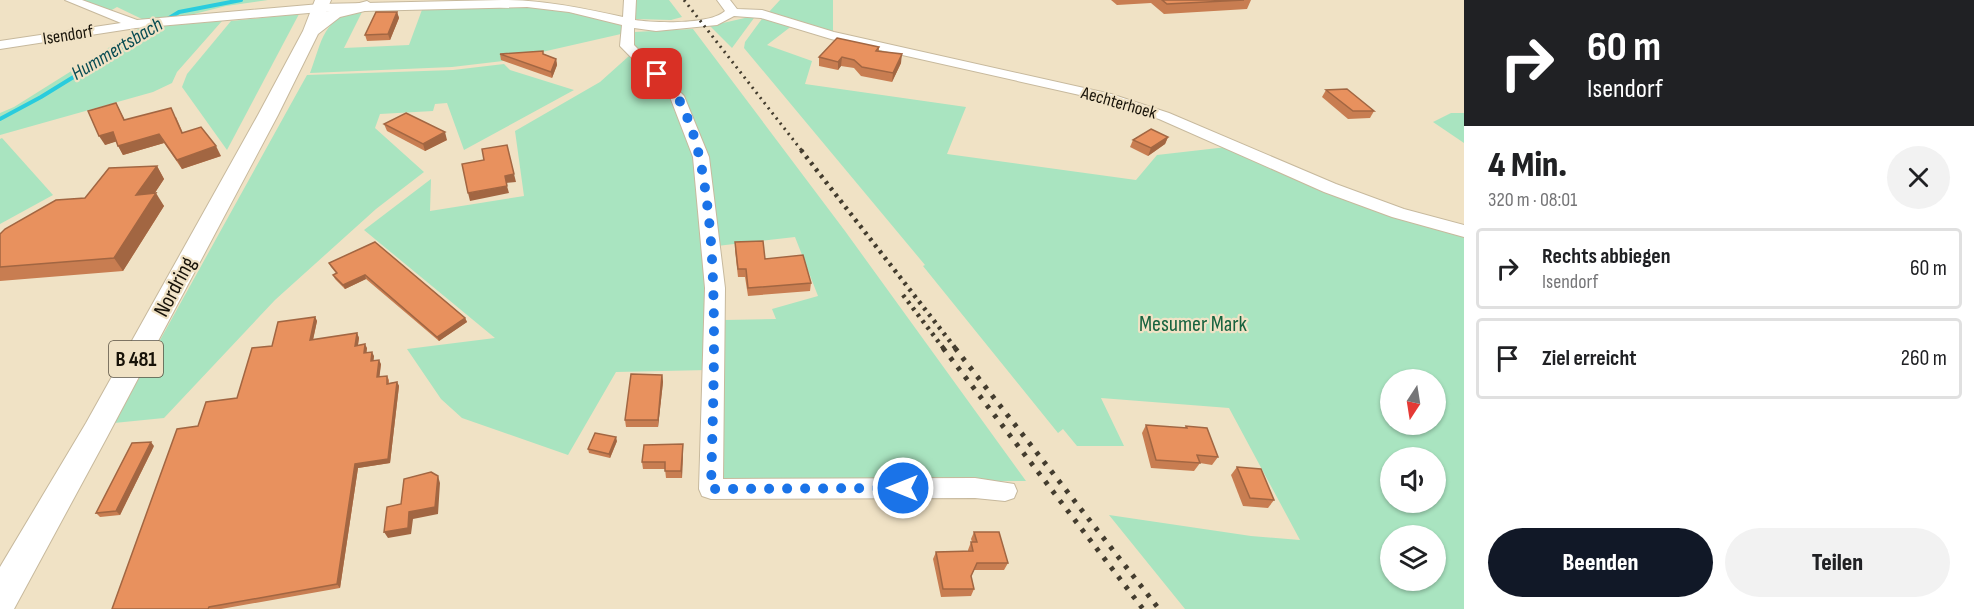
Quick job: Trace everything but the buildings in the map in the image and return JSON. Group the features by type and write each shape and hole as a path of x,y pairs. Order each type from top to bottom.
{"main road":[{"path":"318,13 334,14 367,6"},
{"name":"Nordring","path":"0,600 96,431 268,115 318,13"}],"street":[{"name":"Isendorf","path":"71,0 143,24"},
{"path":"630,0 627,46 677,96 701,157 715,288 711,489 975,488 1005,491"},
{"path":"762,14 775,0"},
{"name":"Isendorf","path":"0,45 143,24 318,13 367,6 528,1 645,26 679,26 717,21 727,6"},
{"name":"Aechterhoek","path":"727,6 831,35 1106,97 1164,116 1330,188 1398,213 1464,231"}],"green space":[{"path":"77,0 268,0 226,6 182,17 144,20 117,7 110,11"},
{"path":"634,0 669,0 682,17 671,20 635,19"},
{"path":"780,0 833,0 833,33 768,13"},
{"path":"530,6 578,13 623,26 621,34 503,61 452,67 310,73 326,32 339,18 349,14 362,12 344,48 409,45 423,7"},
{"path":"299,14 227,150 182,87 187,74 231,21"},
{"name":"Mesumer Mark","path":"764,16 793,25 767,45 812,61 805,84 966,107 947,154 1136,180 1157,155 1227,147 1464,235 1464,609 1185,609 1109,515 1251,536 1300,540 1229,408 1101,398 1124,446 1077,446 1063,429 1058,433 923,266 925,265 744,48 745,42"},
{"path":"749,17 754,18 732,48 710,26"},
{"path":"222,21 177,72 172,83 153,92 0,135 0,113 14,107 140,28"},
{"path":"693,29 845,231 1026,481 719,483 724,320 776,319 772,309 818,296 795,237 717,246 707,158 694,121 682,94 657,67 634,50 631,42 634,32"},
{"path":"629,56 652,73 673,96 696,157 703,203 708,370 616,372 568,455 462,418 441,399 407,349 495,338 364,230 431,179 430,211 524,196 515,131 600,82"},
{"path":"504,64 510,70 574,90 464,150 447,103 435,104 433,111 380,114 375,128 424,172 376,209 275,300 164,418 114,423 307,75 453,70"},
{"path":"1451,113 1464,113 1464,143 1433,122"},
{"path":"2,138 53,195 0,224 0,139"}],"waterway":[{"name":"Hummertsbach","path":"0,119 41,97 179,12 241,0"}],"railway":[{"path":"684,0 802,151"},
{"path":"801,150 956,349"},
{"path":"903,295 944,349"},
{"path":"943,348 1143,609"},
{"path":"955,348 1159,609"}],"route":[{"path":"657,74 677,96 689,122 701,157 707,203 715,288 711,489 903,488"}]}
